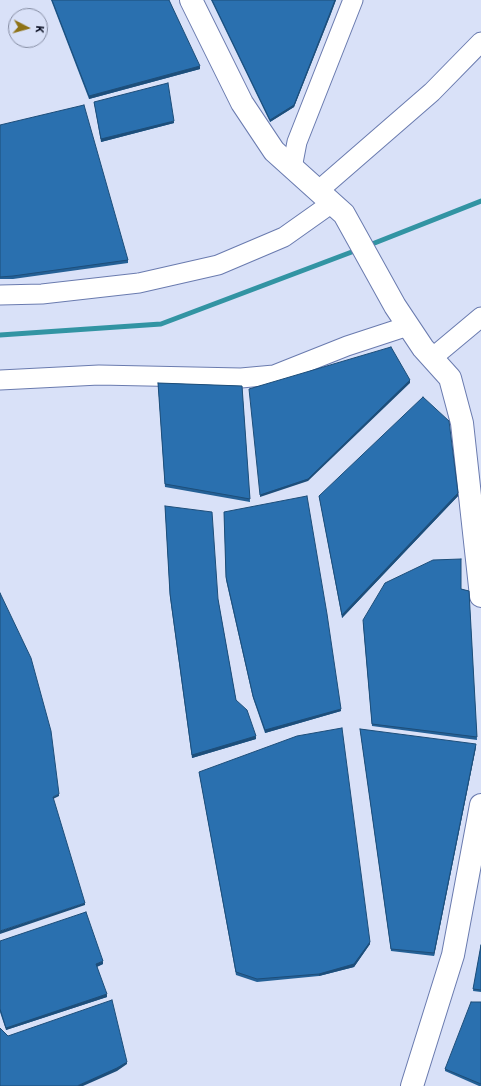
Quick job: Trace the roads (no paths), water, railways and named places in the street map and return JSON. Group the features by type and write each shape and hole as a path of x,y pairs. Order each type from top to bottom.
{"street":[{"path":"191,0 242,104 274,151 331,203 408,326 432,358 450,378 462,423 481,596"},
{"path":"292,168 298,142 352,0"},
{"path":"0,295 42,294 139,283 218,265 284,237 331,203 432,92 481,42"},
{"path":"432,358 481,318"},
{"path":"0,380 99,375 241,378 274,375 347,346 408,326"},
{"path":"412,1086 453,955 481,805"}],"waterway":[{"path":"367,246 481,201"},
{"path":"0,335 161,324 357,250"}]}
